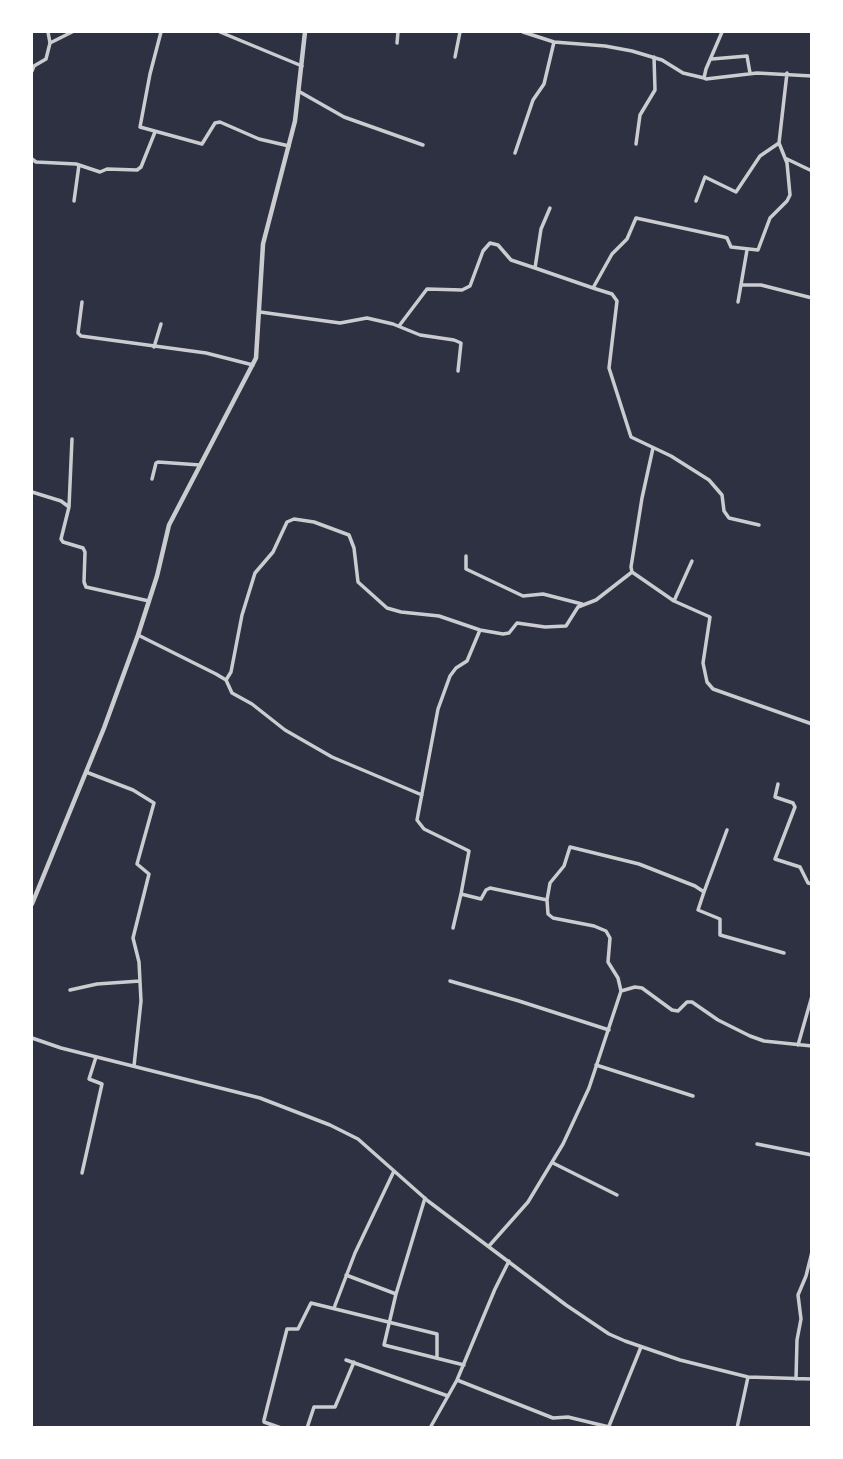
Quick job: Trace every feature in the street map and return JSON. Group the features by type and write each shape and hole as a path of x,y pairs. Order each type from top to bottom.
{"street":[{"path":"32,71 34,66 47,59 50,43 48,32"},
{"path":"50,43 72,32"},
{"path":"161,32 139,125 202,144 215,123 220,122 259,139 289,146"},
{"path":"220,32 302,66"},
{"path":"32,904 138,635 169,525 256,358 263,244 300,92 305,32"},
{"path":"397,43 398,32"},
{"path":"455,57 460,32"},
{"path":"523,32 554,42 605,46 654,57 683,74 704,78 787,73 811,76"},
{"path":"704,78 722,32"},
{"path":"515,153 533,100 544,84 554,42"},
{"path":"712,59 747,56 750,74"},
{"path":"636,144 640,115 655,90 654,57"},
{"path":"593,288 612,254 626,239 636,218 664,222 727,238 731,247 758,250 769,218 789,198 789,176 779,143 787,73"},
{"path":"300,92 344,117 423,145"},
{"path":"32,159 36,162 79,164 100,172 139,169 155,132"},
{"path":"696,201 705,177 737,192 760,156 779,143"},
{"path":"785,158 811,172"},
{"path":"74,201 79,164"},
{"path":"535,268 541,229 550,208"},
{"path":"399,326 427,289 461,290 470,286 490,243 498,245 510,260 612,293 617,301 608,358 611,379 631,437 691,468 716,486 722,495 724,511 729,518 758,525"},
{"path":"738,302 747,250"},
{"path":"741,285 761,285 811,298"},
{"path":"82,302 79,335 206,354 253,365"},
{"path":"260,312 336,322 367,318 421,335 458,341 461,344 458,371"},
{"path":"154,347 161,324"},
{"path":"72,439 69,506 61,540 83,548 86,587 142,597 149,601"},
{"path":"653,448 642,498 632,572 674,601 710,617 703,663 707,682 713,689 811,724"},
{"path":"152,479 154,467 158,462 200,465"},
{"path":"32,492 61,500 69,506"},
{"path":"226,680 231,672 242,615 255,573 274,552 287,522 294,519 314,522 349,535 354,548 358,582 387,608 439,616 480,630 503,634 509,633 517,623 535,627 564,627 582,604"},
{"path":"466,556 466,569 523,596 543,594 582,604 596,600 632,572"},
{"path":"674,601 692,561"},
{"path":"453,928 469,850 424,829 417,816 438,709 450,676 467,661 480,630"},
{"path":"138,635 226,680 232,693 252,704 285,730 332,757 422,795"},
{"path":"85,772 133,790 154,803 137,864 149,874 133,938 138,950 141,1001 134,1066"},
{"path":"778,784 775,797 793,803 795,807 775,859 800,867 811,884"},
{"path":"727,830 698,911 720,919 720,935 784,953"},
{"path":"489,1246 528,1202 572,1126 609,1031 621,991 618,978 608,962 609,934 594,926 550,916 547,900 550,883 564,866 572,846 639,864 704,892"},
{"path":"461,894 481,899 490,888 547,900"},
{"path":"70,989 140,981"},
{"path":"450,981 609,1031"},
{"path":"621,991 642,988 669,1009 675,1011 687,1002 692,1003 750,1036 764,1041 811,1046"},
{"path":"798,1045 811,996"},
{"path":"32,1038 228,1089 307,1114 358,1139 425,1198 609,1334 641,1347 748,1377 811,1379"},
{"path":"82,1173 102,1084 89,1079 96,1056"},
{"path":"596,1065 693,1096"},
{"path":"757,1144 811,1155"},
{"path":"552,1163 617,1195"},
{"path":"334,1308 346,1275 394,1171"},
{"path":"425,1198 396,1294 384,1345 464,1365"},
{"path":"796,1379 797,1340 801,1319 798,1295 806,1276 811,1252"},
{"path":"430,1427 457,1380 509,1261"},
{"path":"346,1275 396,1294"},
{"path":"281,1427 263,1421 287,1328 298,1329 311,1303 437,1334 437,1357"},
{"path":"457,1380 555,1419 568,1417 608,1427 641,1347"},
{"path":"346,1360 448,1396"},
{"path":"307,1427 314,1407 335,1407 354,1362"},
{"path":"737,1427 748,1377"}]}
